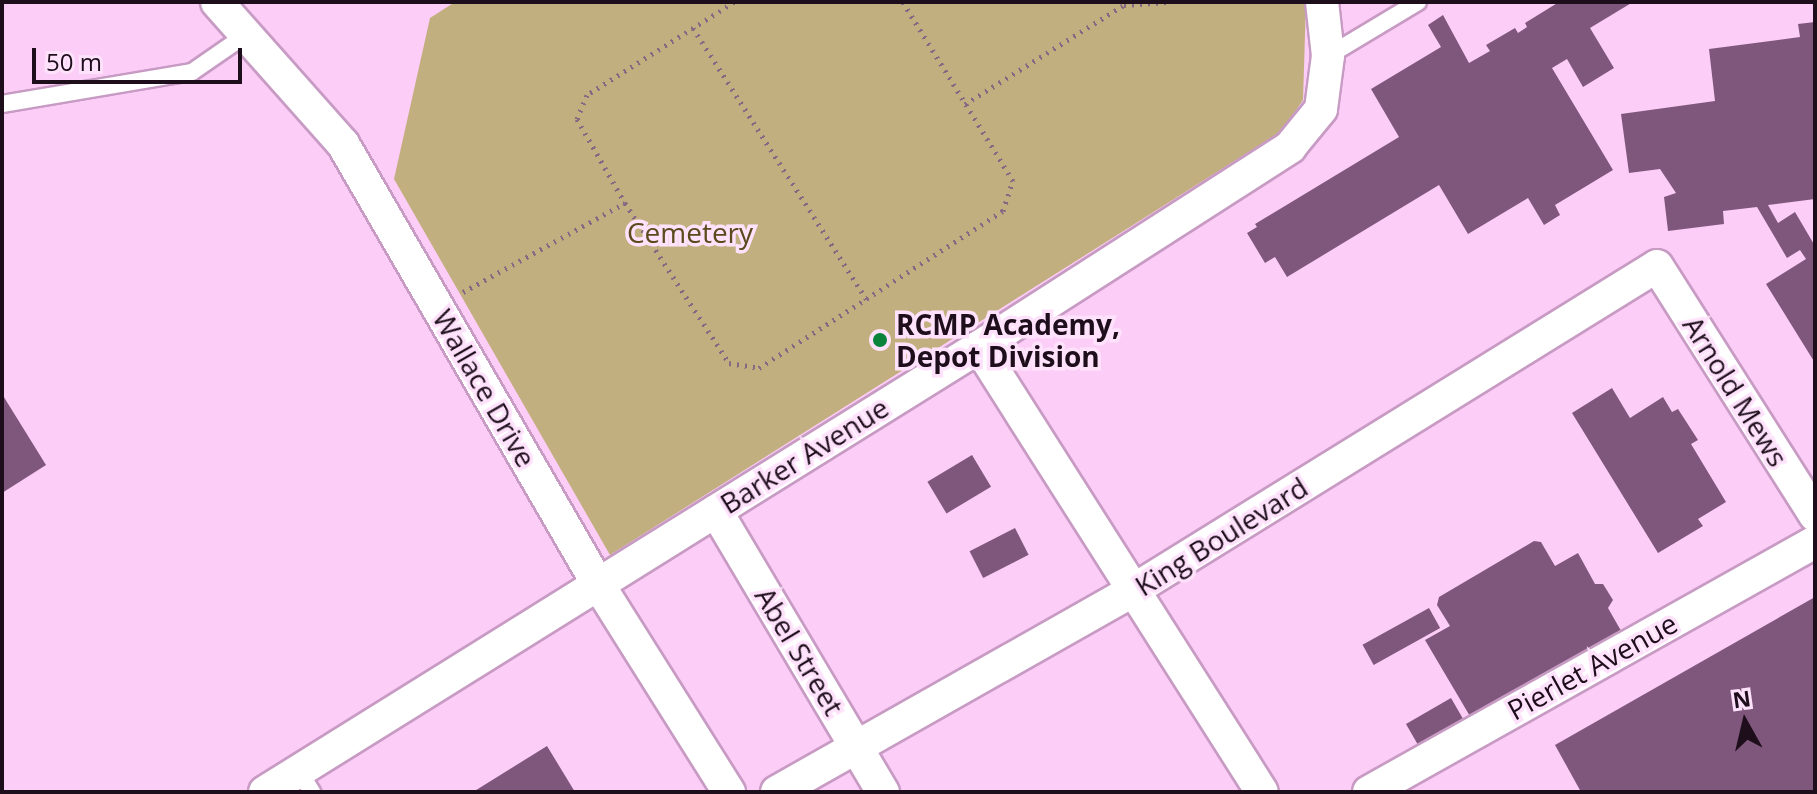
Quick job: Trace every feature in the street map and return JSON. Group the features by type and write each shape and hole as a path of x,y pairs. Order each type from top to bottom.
{"street":[{"name":"Wallace Drive","path":"217,2 343,144 598,584 729,792"},
{"name":"Barker Avenue","path":"265,792 306,781 598,584 979,347 1290,147 1321,109 1328,56 1322,2"},
{"name":"Arnold Mews","path":"1657,266 1815,515"},
{"name":"King Boulevard","path":"777,792 1132,591 1657,266"},
{"path":"979,347 1262,792"},
{"name":"Abel Street","path":"716,511 883,792"},
{"name":"Pierlet Avenue","path":"1369,792 1815,542"}],"lane":[{"path":"1328,56 1418,2"},
{"path":"2,104 192,72 247,34"}],"path":[{"path":"734,2 587,95 577,119 625,203 729,363 759,368 1003,211 1013,181 903,2"},
{"path":"965,104 1124,5 1168,2"},
{"path":"693,28 866,299"},
{"path":"437,306 625,203"}],"green space":[{"name":"Cemetery","path":"455,2 1306,2 1303,100 1282,131 610,555 394,179 430,18"}],"building":[{"path":"1559,2 1633,2 1590,28 1614,68 1583,87 1567,59 1552,68 1613,170 1555,205 1560,215 1544,225 1528,198 1468,234 1439,185 1287,277 1275,257 1265,263 1247,233 1257,227 1255,224 1399,137 1371,89 1441,47 1428,25 1443,15 1469,63 1490,51 1486,45 1515,28 1518,33 1527,27 1525,23"},
{"path":"1815,22 1815,199 1768,205 1778,223 1795,212 1815,246 1815,363 1766,284 1806,259 1800,250 1787,258 1757,207 1723,211 1724,224 1668,231 1664,197 1676,193 1660,169 1629,173 1621,114 1715,101 1709,49 1800,37 1798,24"},
{"path":"1612,388 1630,418 1663,397 1672,412 1678,409 1698,440 1691,444 1726,502 1698,519 1703,526 1658,553 1572,413"},
{"path":"2,394 46,465 2,493"},
{"path":"972,455 991,487 946,513 927,482"},
{"path":"1015,528 1029,555 983,578 970,551"},
{"path":"1534,541 1541,542 1555,566 1578,553 1595,584 1603,584 1613,600 1608,608 1624,636 1474,723 1425,640 1450,626 1437,605 1439,597"},
{"path":"1815,597 1815,792 1581,792 1555,745"},
{"path":"1429,608 1440,628 1374,665 1363,645"},
{"path":"1451,698 1467,726 1422,752 1406,724"},
{"path":"547,746 575,792 473,792"}],"place":[{"name":"RCMP Academy, Depot Division","path":"880,340"}]}
